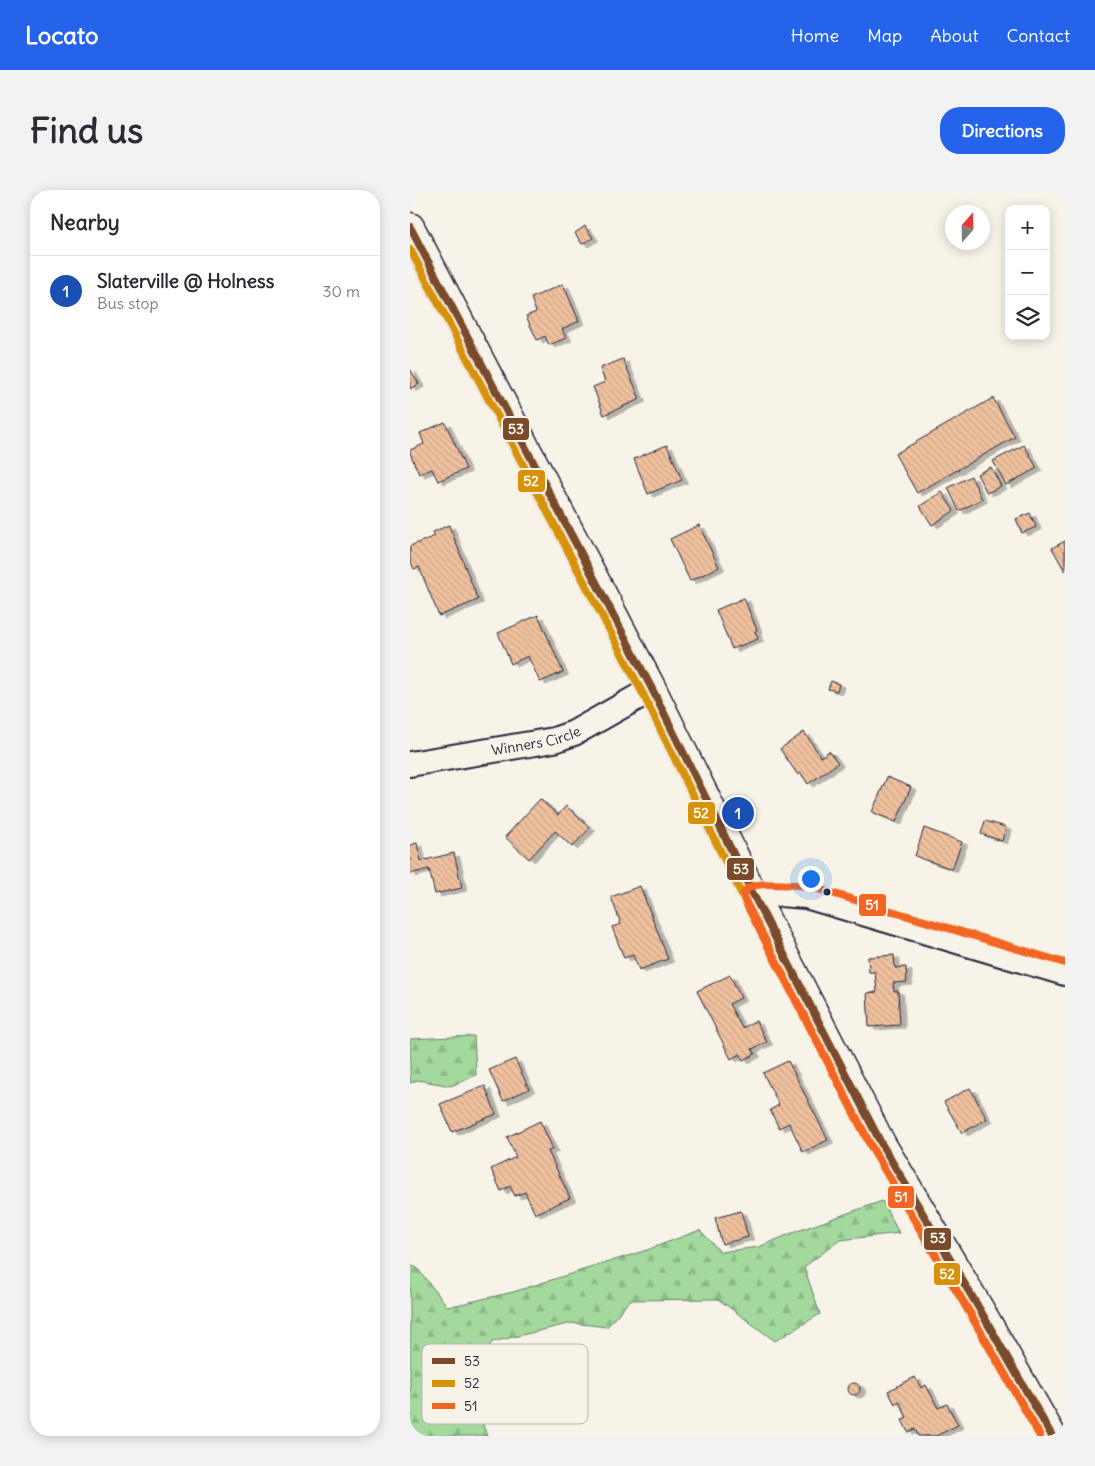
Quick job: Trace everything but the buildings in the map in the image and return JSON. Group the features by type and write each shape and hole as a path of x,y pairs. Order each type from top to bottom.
{"highway":[{"path":"410,227 652,689 754,896 882,1144 1052,1436"}],"street":[{"name":"Winners Circle","path":"410,764 554,740 574,733 652,689"},
{"path":"754,896 780,894 806,896 1065,973"}],"green space":[{"path":"474,1036 476,1075 451,1086 418,1080 410,1083 410,1039"},
{"path":"882,1201 899,1233 840,1240 804,1267 820,1314 775,1341 718,1299 630,1300 607,1327 572,1323 492,1342 491,1344 422,1344 422,1424 483,1424 487,1436 410,1436 410,1265 417,1268 448,1307 513,1292 647,1250 700,1230 720,1252 759,1247 792,1233"}],"transit line":[{"name":"53","path":"410,227 652,689 754,896 882,1145 1052,1436"},
{"name":"52","path":"410,249 643,694 745,901 873,1150 1040,1436"},
{"name":"51","path":"1040,1436 873,1150 745,901 744,893 747,889 758,885 808,886 1065,963"}],"place":[{"name":"Slaterville @ Holness","path":"738,813"}]}
